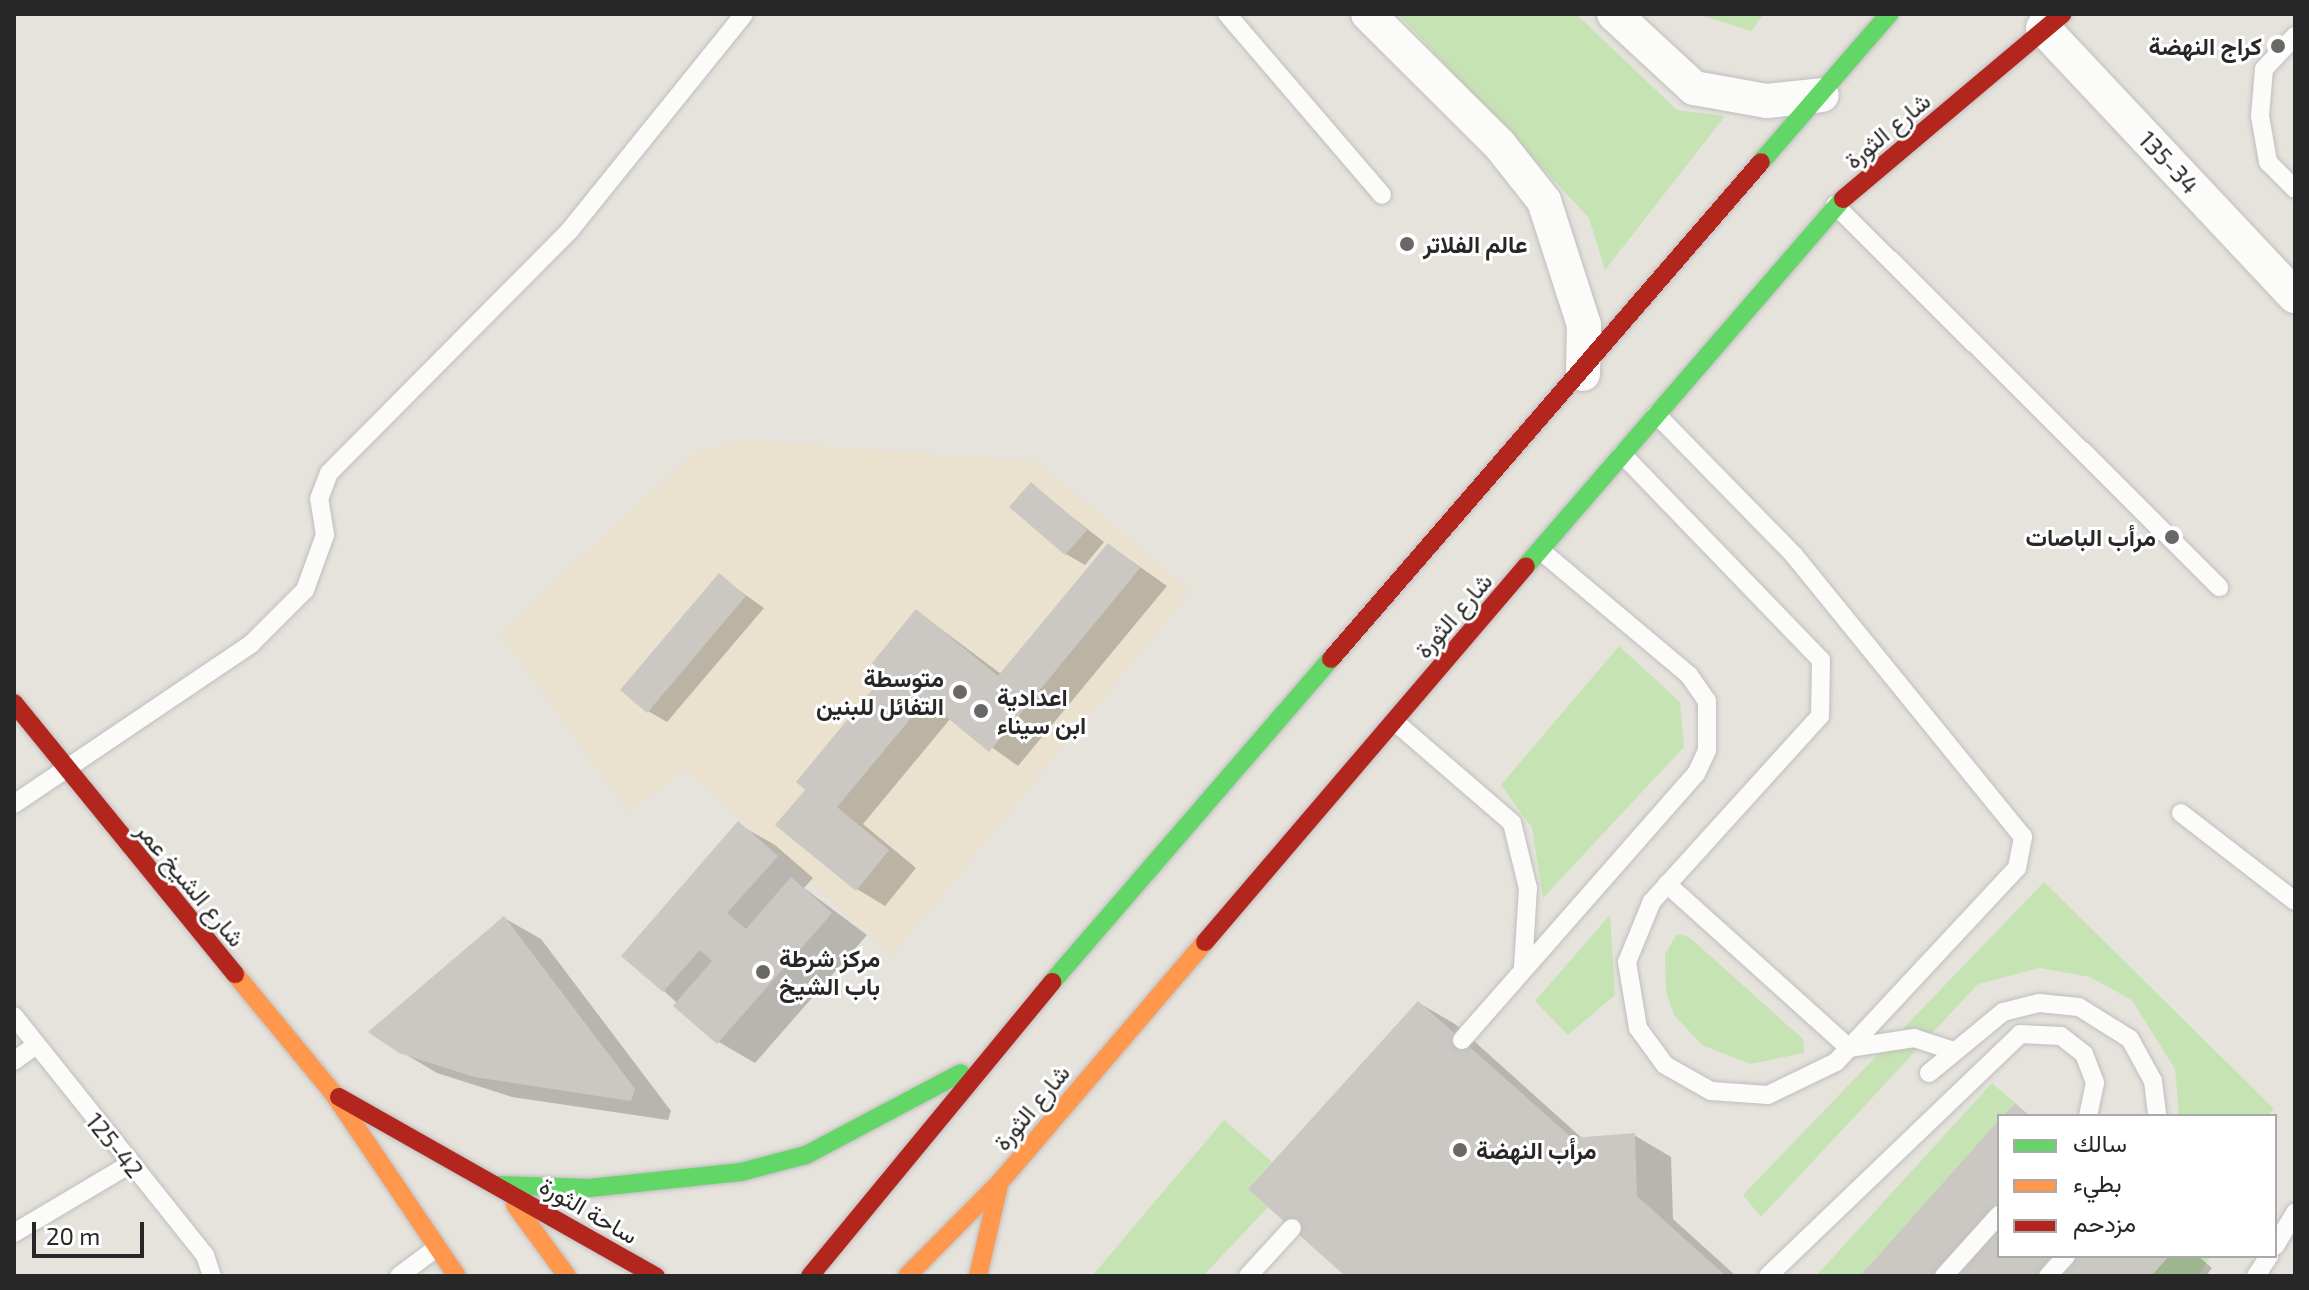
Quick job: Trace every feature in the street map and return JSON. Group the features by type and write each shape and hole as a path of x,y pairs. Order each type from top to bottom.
{"main road":[{"path":"810,1276 985,1061 1583,374 1889,14"},
{"name":"شارع الثورة","path":"907,1276 1000,1182 1835,205 2053,21"},
{"name":"شارع الشيخ عمر","path":"14,703 68,773 333,1093 435,1249 457,1276"},
{"path":"498,1185 589,1188 741,1172 806,1155 985,1061"},
{"name":"شارع الشيخ عمر","path":"333,1093 498,1185"},
{"path":"978,1276 1000,1182"},
{"path":"498,1185 567,1276"},
{"name":"ساحة الثورة","path":"498,1185 656,1276"}],"street":[{"path":"1368,14 1499,144 1544,201 1584,325 1583,374"},
{"path":"1614,14 1694,88 1767,101 1822,95"},
{"name":"135-34","path":"2053,21 2295,296"}],"lane":[{"path":"14,804 68,773 251,644 305,590 325,535 319,499 329,473 570,230 744,14"},
{"path":"1227,14 1382,195"},
{"path":"2295,36 2264,69 2260,116 2268,162 2295,189"},
{"path":"1835,205 2219,587"},
{"path":"1622,454 1821,660 1825,679 1820,716 1667,884 1639,921 1627,962 1630,1007 1665,1065 1711,1091 1768,1095 1817,1075 1849,1048 2017,868 2023,837 1794,555 1656,414"},
{"path":"1394,721 1512,823 1519,845 1528,888 1527,956 1462,1039 1696,774 1707,750 1707,701 1629,623 1540,550"},
{"path":"2181,813 2295,901"},
{"path":"1667,884 1849,1048"},
{"path":"1929,1073 1950,1050 2012,1009 2079,1007 2130,1039 2153,1081 2157,1114"},
{"name":"125-42","path":"14,1016 205,1255 212,1276"},
{"path":"1768,1276 2003,1043 2039,1031 2084,1054 2095,1083 2088,1114"},
{"path":"1849,1048 1914,1038 1950,1050"},
{"path":"14,1061 35,1046"},
{"path":"14,1233 130,1164"},
{"path":"2277,1243 2295,1213"},
{"path":"1944,1276 1997,1217"},
{"path":"1248,1276 1292,1228"},
{"path":"399,1276 435,1249"},
{"path":"2048,1276 2064,1258"},
{"path":"2256,1276 2268,1258"}],"shaded area":[{"path":"747,440 1038,462 1191,591 892,956 685,769 629,813 500,633 692,454"}],"green space":[{"path":"1398,14 1576,14 1677,110 1725,116 1605,270 1589,218"},
{"path":"1697,14 1764,14 1751,31"},
{"path":"1619,646 1680,702 1684,747 1543,898 1532,828 1501,785"},
{"path":"2044,882 2274,1109 2269,1114 2179,1114 2175,1069 2132,1000 2090,977 2040,968 1978,984 1761,1217 1743,1195"},
{"path":"1610,915 1615,995 1568,1035 1535,1001"},
{"path":"1677,934 1689,937 1803,1039 1804,1053 1750,1064 1702,1045 1674,1015 1666,992 1665,954"},
{"path":"1992,1083 2015,1103 2005,1114 1997,1114 1997,1123 1860,1276 1816,1276"},
{"path":"1224,1120 1272,1162 1248,1189 1268,1207 1203,1276 1092,1276"},
{"path":"2167,1258 2210,1258 2198,1276 2151,1276"}],"building":[{"path":"1031,482 1087,530 1065,555 1009,507"},
{"path":"1108,543 1140,568 989,752 926,700 837,807 889,850 856,891 775,825 805,790 796,782 885,674 872,663 916,609 998,676"},
{"path":"719,573 746,596 647,713 620,690"},
{"path":"738,821 778,856 727,913 746,929 791,877 832,913 717,1044 673,1006 712,961 700,950 663,992 621,956"},
{"path":"504,916 635,1089 631,1101 474,1077 399,1053 368,1032"},
{"name":"مرأب النهضة","path":"1418,1001 1572,1138 1635,1133 1637,1196 1726,1276 1345,1276 1248,1189"},
{"path":"2015,1103 2028,1114 2005,1114"},
{"path":"1997,1122 1997,1258 2167,1258 2151,1276 1860,1276"}],"traffic: fast":[{"path":"1761,162 1889,14"},
{"path":"1526,566 1843,199"},
{"path":"1052,982 1331,659"},
{"path":"498,1185 589,1188 741,1172 806,1155 961,1073"}],"traffic: slow":[{"path":"907,1276 1000,1182 1205,942"},
{"path":"235,974 333,1093 457,1276"},
{"path":"978,1276 999,1185"},
{"path":"515,1205 567,1276"}],"traffic: jam":[{"path":"1843,199 2063,14"},
{"path":"1331,659 1761,162"},
{"path":"1205,942 1526,566"},
{"path":"14,703 235,974"},
{"path":"810,1276 1052,982"},
{"path":"339,1097 656,1276"}],"place":[{"name":"كراج النهضة","path":"2278,46"},
{"name":"عالم الفلاتر","path":"1407,244"},
{"name":"مرأب الباصات","path":"2172,537"},
{"name":"متوسطة التفائل للبنين","path":"960,692"},
{"name":"اعدادية ابن سيناء","path":"981,711"},
{"name":"مركز شرطة باب الشيخ","path":"763,972"},
{"name":"مرأب النهضة","path":"1460,1150"}]}
